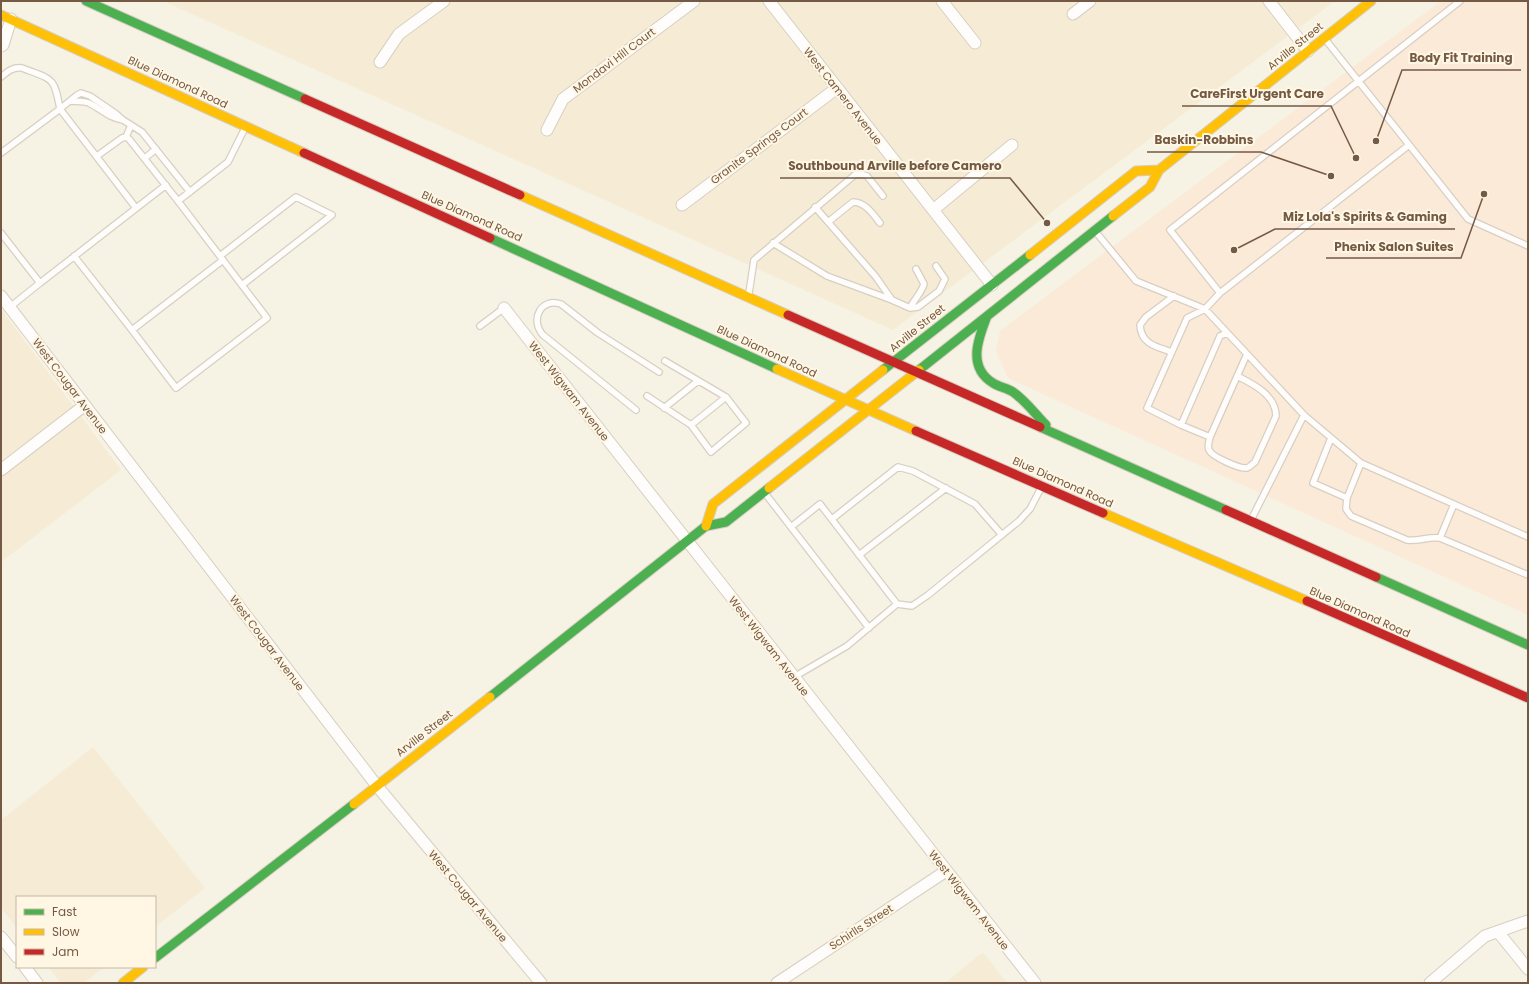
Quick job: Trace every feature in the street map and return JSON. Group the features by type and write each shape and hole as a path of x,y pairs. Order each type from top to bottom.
{"main road":[{"path":"86,1 1528,645"},
{"name":"Arville Street","path":"156,957 377,786 687,540 706,526 726,522 1150,187 1159,170 1371,1"},
{"name":"Blue Diamond Road","path":"1,15 845,400 1528,698"},
{"name":"Arville Street","path":"706,526 713,504 1136,171 1159,170"},
{"path":"987,316 976,346 977,361 983,374 993,382 1014,393 1056,434"},
{"path":"122,983 142,968"}],"street":[{"path":"380,62 398,34 444,1"},
{"name":"Mondavi Hill Court","path":"548,130 563,98 694,1"},
{"name":"West Camero Avenue","path":"769,1 992,285"},
{"path":"942,1 975,43"},
{"path":"1073,14 1090,1"},
{"path":"1269,1 1308,51"},
{"path":"1,46 3,45 12,19"},
{"name":"Granite Springs Court","path":"682,205 837,88"},
{"path":"933,210 1012,145"},
{"name":"West Cougar Avenue","path":"1,296 377,786 541,983"},
{"name":"West Wigwam Avenue","path":"504,308 1035,983"},
{"path":"1,470 85,405"},
{"name":"Schirlls Street","path":"777,983 946,871"},
{"path":"1430,983 1485,936 1528,922"},
{"path":"1498,932 1528,969"},
{"path":"1,937 16,956"},
{"path":"26,968 38,983"}],"lane":[{"path":"1220,293 1170,230 1460,1"},
{"path":"1324,38 1468,219 1528,246"},
{"path":"1,77 10,70 18,67 49,79 56,87 60,109 136,208"},
{"path":"1,152 70,100 84,101 114,119 123,120 142,132 190,192"},
{"path":"97,156 122,138 126,137 131,125"},
{"path":"178,201 228,162 246,126"},
{"path":"74,256 176,388 267,318 145,158 126,137"},
{"path":"1210,438 1147,408 1187,318 1205,309 1220,293 1409,145"},
{"path":"145,158 156,149"},
{"path":"748,297 754,260 773,242 856,173 867,176 883,196"},
{"path":"10,308 74,256 166,185"},
{"path":"132,330 296,197 332,215 242,285"},
{"path":"828,222 853,202 858,202 867,208 880,223"},
{"path":"815,207 876,277 892,300"},
{"path":"1095,231 1136,281 1205,309 1304,415 1361,462 1528,537"},
{"path":"1,233 40,283"},
{"path":"773,242 827,276 910,308 918,307 939,291 945,279 936,266"},
{"path":"910,308 921,292 924,284 916,269"},
{"path":"1172,352 1148,343 1140,334 1140,325 1146,317 1174,296"},
{"path":"636,410 543,334 536,325 538,314 544,306 549,303 556,302 561,304 598,333 659,372"},
{"path":"480,326 504,308"},
{"path":"1181,425 1220,336 1227,333"},
{"path":"1237,376 1254,385 1266,395 1276,409 1276,416 1255,462 1247,468 1242,468 1213,456 1209,451 1208,446 1210,438 1237,376 1247,354"},
{"path":"647,396 691,425 711,452 746,423 726,397 665,361"},
{"path":"664,408 698,381"},
{"path":"691,425 726,397"},
{"path":"1250,521 1304,415"},
{"path":"1331,438 1313,483 1347,498"},
{"path":"1361,462 1347,498 1346,509 1351,516 1411,541 1433,537 1440,538 1528,575"},
{"path":"832,519 898,467 913,471 975,504 1002,535"},
{"path":"791,527 820,504 897,604 912,606 928,595 1019,521 1030,509 1042,486"},
{"path":"859,555 946,488"},
{"path":"764,492 869,628"},
{"path":"1440,538 1454,504"},
{"path":"794,677 846,646 897,604"}],"shaded area":[{"path":"163,1 1335,1 893,330"},
{"path":"1441,1 1528,1 1528,615 1008,378 996,351 1000,331"},
{"path":"1,309 121,470 1,562"},
{"path":"93,747 205,888 156,926 156,896 16,896 16,927 1,908 1,820"},
{"path":"983,952 1007,983 945,983"},
{"path":"49,968 103,968 84,983 61,983"}],"traffic: fast":[{"path":"86,1 305,99"},
{"path":"919,370 1113,216"},
{"path":"490,238 777,369"},
{"path":"883,370 1030,255"},
{"path":"987,316 978,343 977,361 980,369 993,383 1011,391 1018,396 1046,425"},
{"path":"1040,427 1226,510"},
{"path":"490,697 706,526 726,522 769,488"},
{"path":"1376,577 1528,645"},
{"path":"156,957 354,804"}],"traffic: slow":[{"path":"1113,216 1150,187 1159,170 1371,1"},
{"path":"1,15 304,153"},
{"path":"1030,255 1136,171 1159,170"},
{"path":"520,195 788,315"},
{"path":"777,369 916,431"},
{"path":"706,526 713,504 883,370"},
{"path":"769,488 919,370"},
{"path":"1103,513 1307,601"},
{"path":"354,804 490,697"},
{"path":"123,983 142,968"}],"traffic: jam":[{"path":"305,99 520,195"},
{"path":"304,153 490,238"},
{"path":"788,315 1040,427"},
{"path":"916,431 1103,513"},
{"path":"1226,510 1376,577"},
{"path":"1307,601 1528,698"}],"place":[{"name":"Body Fit Training","path":"1376,141"},
{"name":"CareFirst Urgent Care","path":"1356,158"},
{"name":"Baskin-Robbins","path":"1331,176"},
{"name":"Phenix Salon Suites","path":"1484,194"},
{"name":"Southbound Arville before Camero","path":"1047,223"},
{"name":"Miz Lola's Spirits & Gaming","path":"1234,250"}]}
